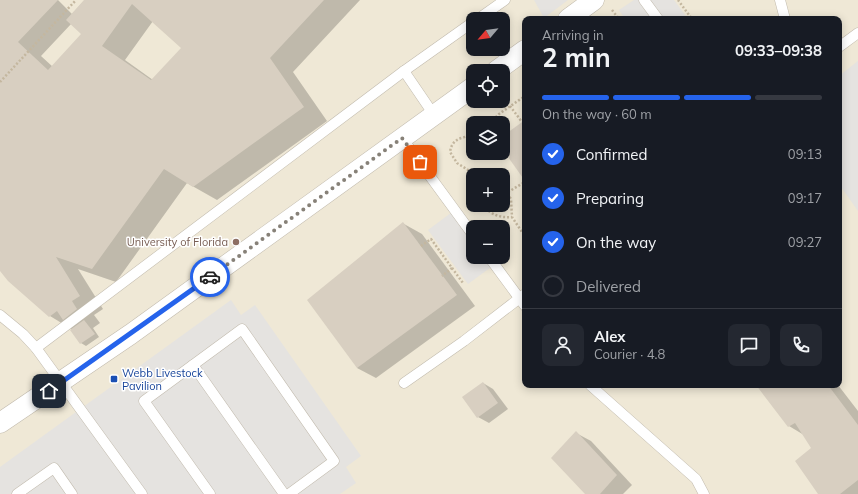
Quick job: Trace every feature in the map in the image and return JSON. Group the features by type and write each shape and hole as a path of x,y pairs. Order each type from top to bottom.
{"street":[{"path":"574,16 602,3"},
{"path":"506,64 522,52"},
{"path":"0,423 61,383 466,92"}],"lane":[{"path":"488,12 505,0"},
{"path":"644,0 656,16"},
{"path":"780,0 784,16"},
{"path":"36,348 404,71 466,27"},
{"path":"842,45 858,33"},
{"path":"404,71 434,115"},
{"path":"402,138 466,225"},
{"path":"495,264 522,298"},
{"path":"404,383 522,300"},
{"path":"0,315 23,334 36,348 142,494"},
{"path":"210,494 144,401 242,329 334,461 289,494"},
{"path":"193,365 284,494"},
{"path":"593,388 696,479 704,494"},
{"path":"17,494 54,468 72,494"}],"path":[{"path":"0,82 76,0"},
{"path":"678,0 690,16"},
{"path":"602,3 616,16"},
{"path":"522,98 510,106 522,122"},
{"path":"498,116 508,108"},
{"path":"466,137 456,140 451,145 450,152 457,163 466,169"},
{"path":"510,191 522,184"},
{"path":"510,197 512,217 522,232"},
{"path":"489,212 498,217 512,217"},
{"path":"421,246 431,239 463,283"},
{"path":"442,276 452,268"}],"shaded area":[{"name":"University of Florida","path":"0,0 858,0 858,494 0,494"},
{"path":"534,0 568,0 547,16 543,16"},
{"path":"634,0 674,0 686,16 623,16 619,10"},
{"path":"858,61 858,211 842,188 842,74"},
{"path":"459,207 468,220 466,220 466,264 495,264 468,284 428,230"},
{"path":"231,300 241,315 255,305 361,456 346,467 356,483 340,494 0,494 0,467"}],"building":[{"path":"0,0 58,0 18,42 48,70 81,34 66,20 84,0 324,0 270,58 304,107 193,187 164,169 92,269 56,257 80,296 72,301 77,309 63,320 57,311 49,317 8,281 0,271","holes":["132,4 181,48 151,80 102,46"]},
{"path":"522,122 522,177 510,160 510,131"},
{"path":"403,222 457,295 357,368 307,300"},
{"path":"84,320 95,334 80,344 70,330"},
{"path":"483,382 498,403 477,418 462,397"},
{"path":"758,388 830,388 858,425 858,480 840,494 818,494 795,461 811,448 795,423 788,427"},
{"path":"576,431 617,475 600,494 585,494 551,458"}],"way so far":[{"path":"210,277 402,138 420,162"}],"place":[{"name":"University of Florida","path":"236,242"},
{"name":"Webb Livestock Pavilion","path":"114,379"}],"route":[{"path":"49,391 210,277"}]}
